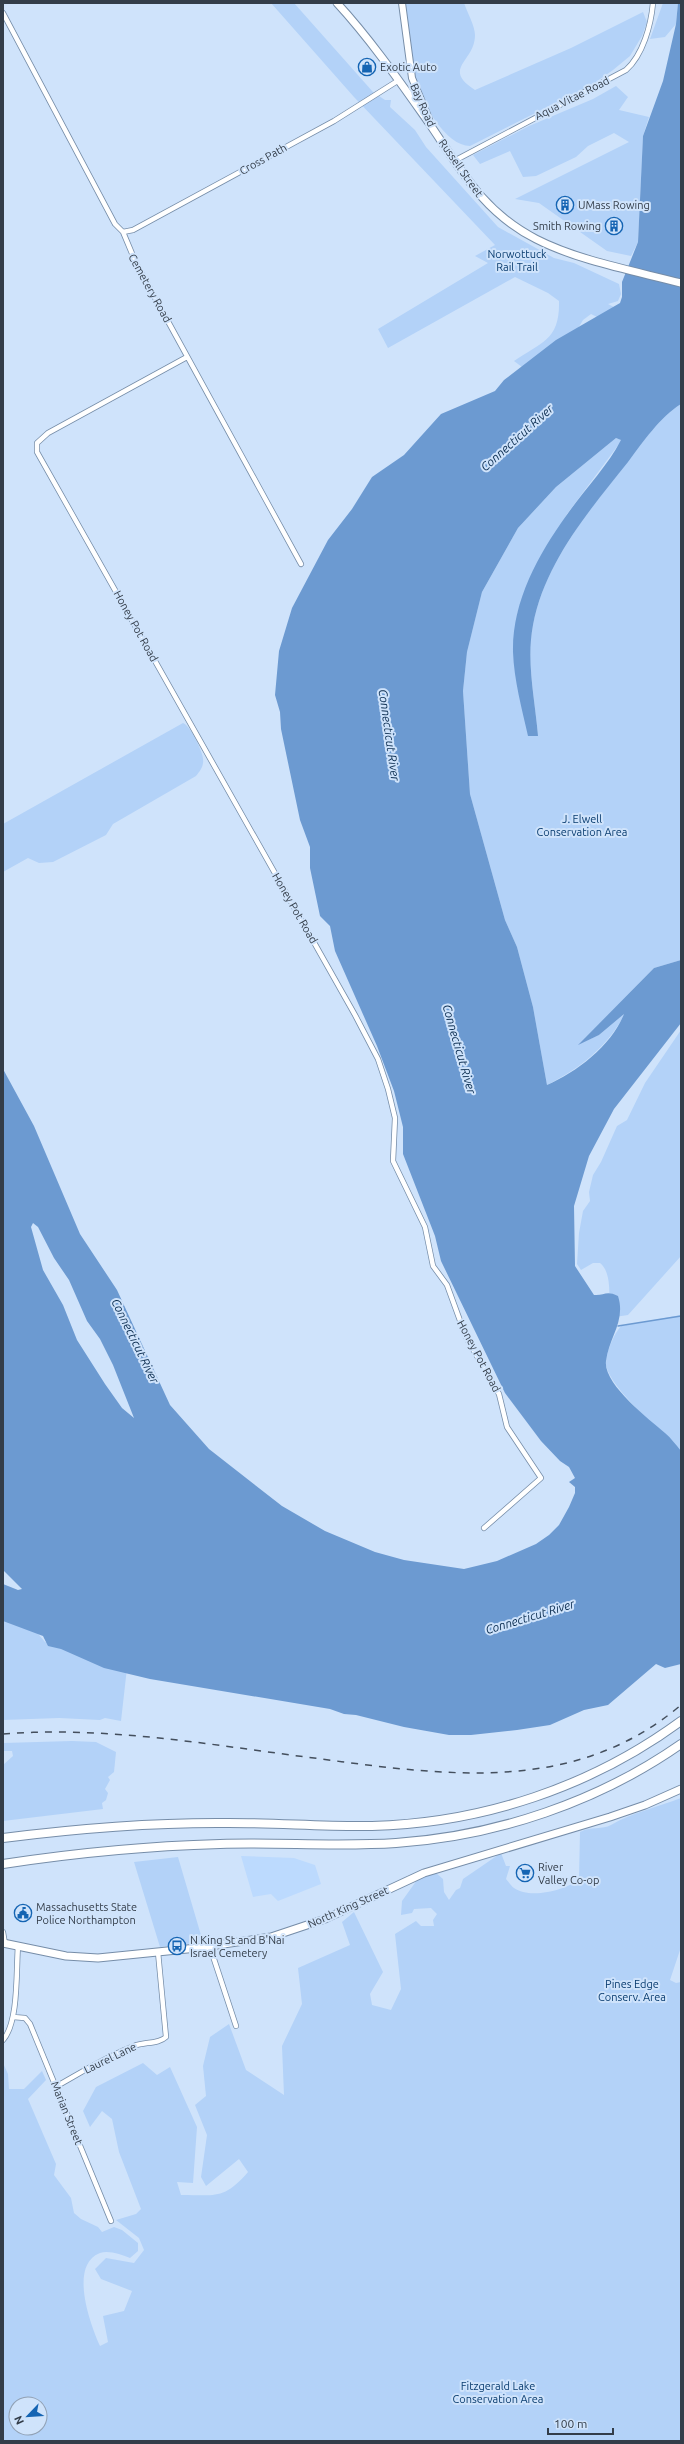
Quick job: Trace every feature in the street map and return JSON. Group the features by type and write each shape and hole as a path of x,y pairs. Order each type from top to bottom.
{"highway":[{"path":"3,1838 74,1830 160,1824 241,1822 372,1826 457,1817 519,1802 574,1782 622,1759 681,1721"},
{"path":"3,1864 86,1852 158,1846 243,1844 381,1844 459,1835 520,1821 579,1799 636,1772 681,1744"}],"main road":[{"name":"Russell Street","path":"337,3 352,19 399,80 476,192 507,221 543,242 592,259 681,284"},
{"name":"Russell Street","path":"342,3 352,19"},
{"name":"Bay Road","path":"402,3 412,78 437,135"},
{"name":"North King Street","path":"4,1944 82,1958 210,1947 271,1937 299,1929 424,1873 616,1815 645,1805 681,1789"}],"street":[{"name":"Aqua Vitae Road","path":"454,161 626,70 640,51 650,22 653,3"},
{"name":"Cemetery Road","path":"3,13 115,224 123,232 124,239 136,263 301,564"},
{"name":"Cross Path","path":"123,232 132,230 334,121 399,80"},
{"name":"Honey Pot Road","path":"187,357 48,433 37,443 37,452 356,1015 378,1059 394,1111 393,1161 425,1227 433,1266 447,1285 466,1336 499,1394 507,1427 541,1478 484,1528"},
{"path":"3,1932 4,1944"},
{"path":"3,2040 9,2031 13,2017 18,1946"},
{"path":"210,1947 236,2026"},
{"name":"Laurel Lane","path":"57,2086 117,2053 135,2045 162,2040 166,2037 158,1952"},
{"name":"Marian Street","path":"13,2017 25,2018 30,2024 57,2086 111,2221"}],"shaded area":[{"path":"241,1856 294,1858 315,1865 321,1884 278,1901 271,1894 253,1897"}],"green space":[{"name":"Norwottuck Rail Trail","path":"271,3 294,3 373,92 385,100 391,100 390,107 415,130 426,147 498,227 554,258 574,263 619,284 621,294 618,301 608,304 670,336 660,348 591,314 583,320 577,330 522,367 514,361 541,344 553,332 559,314 559,301 548,293 515,277 388,348 378,329 488,263 475,256 495,245 354,97"},
{"path":"404,3 464,3 475,31 475,35 474,44 460,70 461,76 465,82 475,90 571,48 643,12 647,22 642,36 630,56 613,70 593,84 470,146 461,144 452,139 444,131 429,111 419,91 411,63"},
{"path":"663,3 678,3 676,24 665,37 650,39"},
{"path":"616,86 628,97 619,110 649,117 643,136 638,242 631,256 607,251 539,203 515,199 629,142 614,133 588,146 576,157 536,176 523,177 510,151 480,164 473,155 529,126 593,99"},
{"name":"J. Elwell Conservation Area","path":"681,404 681,960 654,968 579,1044 599,1035 625,1013 611,1036 602,1046 582,1064 547,1085 533,1007 517,947 505,920 470,794 463,691 467,652 482,592 518,528 556,487 616,438 622,440 567,514 517,613 538,736 530,653 533,625 547,580 570,538 598,499 652,430 673,409"},
{"path":"183,723 189,728 199,745 202,756 202,766 196,776 113,824 106,835 53,862 39,863 28,858 3,872 3,824"},
{"path":"681,1030 681,1256 628,1315 608,1318 609,1281 604,1268 600,1263 593,1263 581,1270 577,1264 579,1233 583,1211 590,1201 589,1192 593,1175 601,1162 617,1126 627,1120 645,1083"},
{"path":"681,1315 681,1452 625,1396 615,1384 606,1363 607,1354 611,1343 621,1326"},
{"path":"3,1605 29,1623 45,1642 127,1668 121,1721 105,1718 100,1720 59,1718 3,1720"},
{"path":"72,1741 96,1742 116,1752 114,1772 108,1777 110,1780 105,1789 108,1793 106,1800 102,1803 103,1809 3,1821 3,1765 13,1756 12,1751 3,1751 3,1743"},
{"path":"681,1798 681,1947 670,1980 676,1983 681,1982 681,2441 3,2441 3,2063 8,2074 9,2089 24,2089 42,2071 46,2080 28,2099 56,2164 54,2175 71,2198 74,2213 81,2219 98,2227 102,2232 114,2227 122,2230 138,2243 138,2251 130,2258 111,2252 100,2253 90,2260 85,2270 85,2296 92,2325 100,2346 108,2342 103,2316 124,2311 132,2291 101,2279 95,2269 106,2258 134,2263 144,2250 139,2238 116,2220 136,2214 141,2209 119,2152 112,2119 102,2111 90,2127 83,2111 96,2087 143,2063 157,2075 170,2067 197,2127 193,2183 177,2182 181,2195 211,2195 225,2192 240,2181 248,2172 239,2159 206,2186 201,2177 207,2135 195,2105 206,2096 203,2066 210,2037 229,2024 246,2070 284,2095 282,2046 302,2004 298,1968 350,1945 342,1922 354,1912 383,1972 370,1994 372,2005 391,2010 401,1989 395,1934 416,1921 421,1926 434,1926 433,1920 437,1914 431,1908 414,1909 412,1913 401,1915 402,1901 417,1880 436,1873 443,1879 444,1892 449,1900 456,1890 460,1888 463,1879 501,1853 506,1866 510,1866 506,1879 514,1888 529,1893 557,1890 579,1879 580,1832 588,1829 608,1826"},
{"path":"178,1857 203,1942 160,1947 134,1862"}],"water":[{"name":"Connecticut River","path":"678,3 681,3 681,404 673,409 652,430 598,499 570,538 547,580 533,625 530,653 538,736 528,736 514,663 514,633 522,597 537,563 556,531 573,506 609,460 621,440 616,438 556,487 518,528 482,592 467,652 463,691 470,794 505,920 517,947 533,1007 547,1085 570,1073 602,1047 611,1036 624,1014 599,1035 578,1045 654,968 681,960 681,1023 614,1109 589,1156 574,1206 575,1266 594,1295 608,1293 614,1294 618,1296 620,1305 619,1321 606,1361 607,1370 619,1390 628,1400 667,1435 681,1451 681,1664 665,1668 656,1664 608,1705 584,1710 550,1725 471,1735 449,1735 404,1727 356,1715 344,1714 330,1709 150,1679 104,1668 61,1649 48,1646 43,1636 3,1621 3,1584 18,1590 22,1589 3,1570 3,1069 34,1126 80,1234 117,1290 170,1405 209,1449 282,1506 325,1531 375,1552 404,1560 464,1569 497,1561 536,1544 549,1535 559,1525 575,1493 575,1487 569,1482 575,1478 569,1467 560,1461 541,1441 505,1393 441,1261 435,1236 403,1154 403,1127 394,1091 377,1046 335,951 330,926 320,916 310,868 310,847 300,820 281,729 280,712 275,695 279,651 292,608 328,540 352,509 372,477 404,455 441,414 495,391 504,380 556,340 620,303 622,297 622,282 638,242 643,136 663,81 676,24","holes":["33,1223 38,1227 54,1258 69,1280 87,1321 100,1339 113,1365 134,1418 122,1408 77,1340 63,1305 43,1270 31,1227"]}],"waterway":[{"path":"618,1326 681,1316"}],"railway":[{"path":"3,1734 41,1732 117,1734 193,1742 404,1769 453,1773 501,1772 549,1767 594,1755 639,1735 681,1705"}],"place":[{"name":"Exotic Auto","path":"367,67"},
{"name":"UMass Rowing","path":"565,205"},
{"name":"Smith Rowing","path":"614,226"},
{"name":"River Valley Co-op","path":"525,1873"},
{"name":"Massachusetts State Police Northampton","path":"23,1913"},
{"name":"N King St and B'Nai Israel Cemetery","path":"177,1946"}],"park label":[{"name":"Pines Edge Conserv. Area","path":"632,1990"},
{"name":"Fitzgerald Lake Conservation Area","path":"498,2392"}]}
